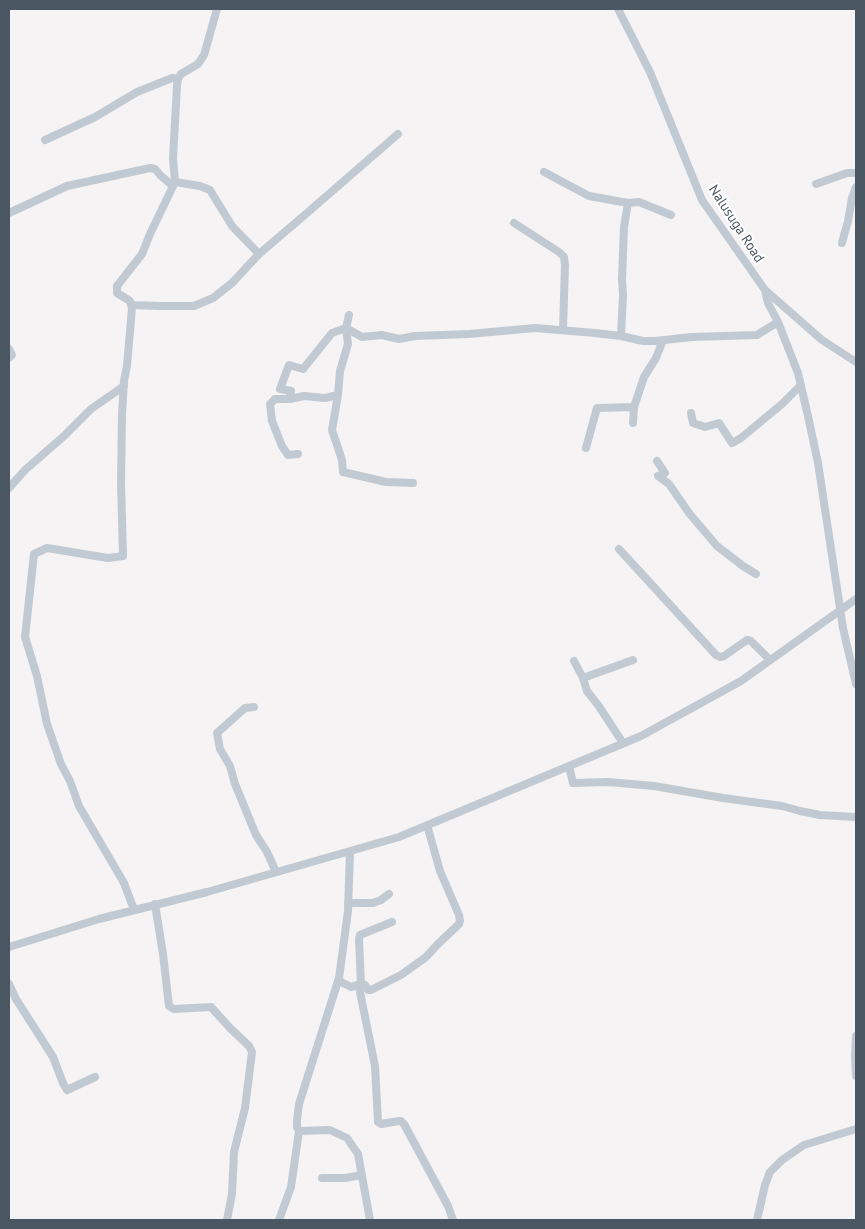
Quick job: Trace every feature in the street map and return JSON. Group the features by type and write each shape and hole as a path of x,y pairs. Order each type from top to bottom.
{"street":[{"path":"133,907 124,883 79,806 70,781 61,764 47,724 37,676 24,637 34,554 48,548 108,558 123,556 121,446 131,304 130,301 117,293 117,286 142,254 174,184 173,159 178,79 185,71 198,64 204,55 217,9"},
{"name":"Nalusuga Road","path":"618,9 650,72 702,200 765,290 822,340 856,362"},
{"path":"45,140 95,117 137,92 172,78 178,79"},
{"path":"131,304 194,306 214,298 232,283 259,254 398,134"},
{"path":"9,213 67,186 150,168 155,169 161,176 174,184 200,186 210,190 232,226 259,254"},
{"path":"544,172 588,196 628,203 639,202 671,215"},
{"path":"816,184 842,175 856,174"},
{"path":"842,243 856,187"},
{"path":"621,336 624,227 628,203"},
{"path":"514,223 564,257 562,330"},
{"path":"765,290 768,303 778,322 801,385 818,463 846,644 856,684"},
{"path":"348,315 346,328 348,344 340,372 332,430 344,472 386,482 413,483"},
{"path":"290,399 291,391 280,389 289,364 303,369 332,333 346,328 362,337 382,335 398,340 414,336 469,334 535,328 621,336 643,341 757,335 778,322"},
{"path":"633,423 634,407 644,377 656,358 663,340"},
{"path":"9,349 12,355 9,358"},
{"path":"691,412 693,423 705,427 719,423 732,443 741,438 782,404 801,385"},
{"path":"9,488 25,470 64,436 91,409 124,386"},
{"path":"298,454 288,455 282,446 272,421 270,404 275,399 290,399 304,396 324,398 338,395"},
{"path":"586,448 597,408 634,407"},
{"path":"656,461 664,472 658,476 669,484 689,513 717,546 756,574"},
{"path":"619,549 716,655 724,656 747,640 751,641 770,660"},
{"path":"9,947 64,929 207,892 399,837 641,736 741,681 856,599"},
{"path":"583,678 633,660"},
{"path":"574,661 587,691 623,744"},
{"path":"254,707 245,708 217,734 220,749 230,766 256,835 267,852 276,872"},
{"path":"569,766 573,783 608,782 654,786 782,806 800,811 856,817"},
{"path":"338,981 351,987 365,985 368,990 371,990 401,974 426,957 459,924 459,916 440,871 428,825"},
{"path":"279,1220 290,1187 299,1131 297,1120 299,1104 338,981 344,946 348,903 350,851"},
{"path":"348,903 374,903 389,894"},
{"path":"155,904 169,1006 174,1008 211,1007 249,1046 252,1052 246,1108 234,1152 232,1194 227,1220"},
{"path":"392,922 360,936 359,939 360,986 375,1066 378,1122 381,1124 401,1121 404,1124 448,1206 453,1220"},
{"path":"9,984 16,1000 53,1057 67,1090 95,1077"},
{"path":"856,1036 856,1076"},
{"path":"757,1220 770,1172 782,1160 804,1145 856,1129"},
{"path":"299,1131 330,1130 348,1138 358,1154 370,1220"},
{"path":"322,1178 362,1176"}]}
